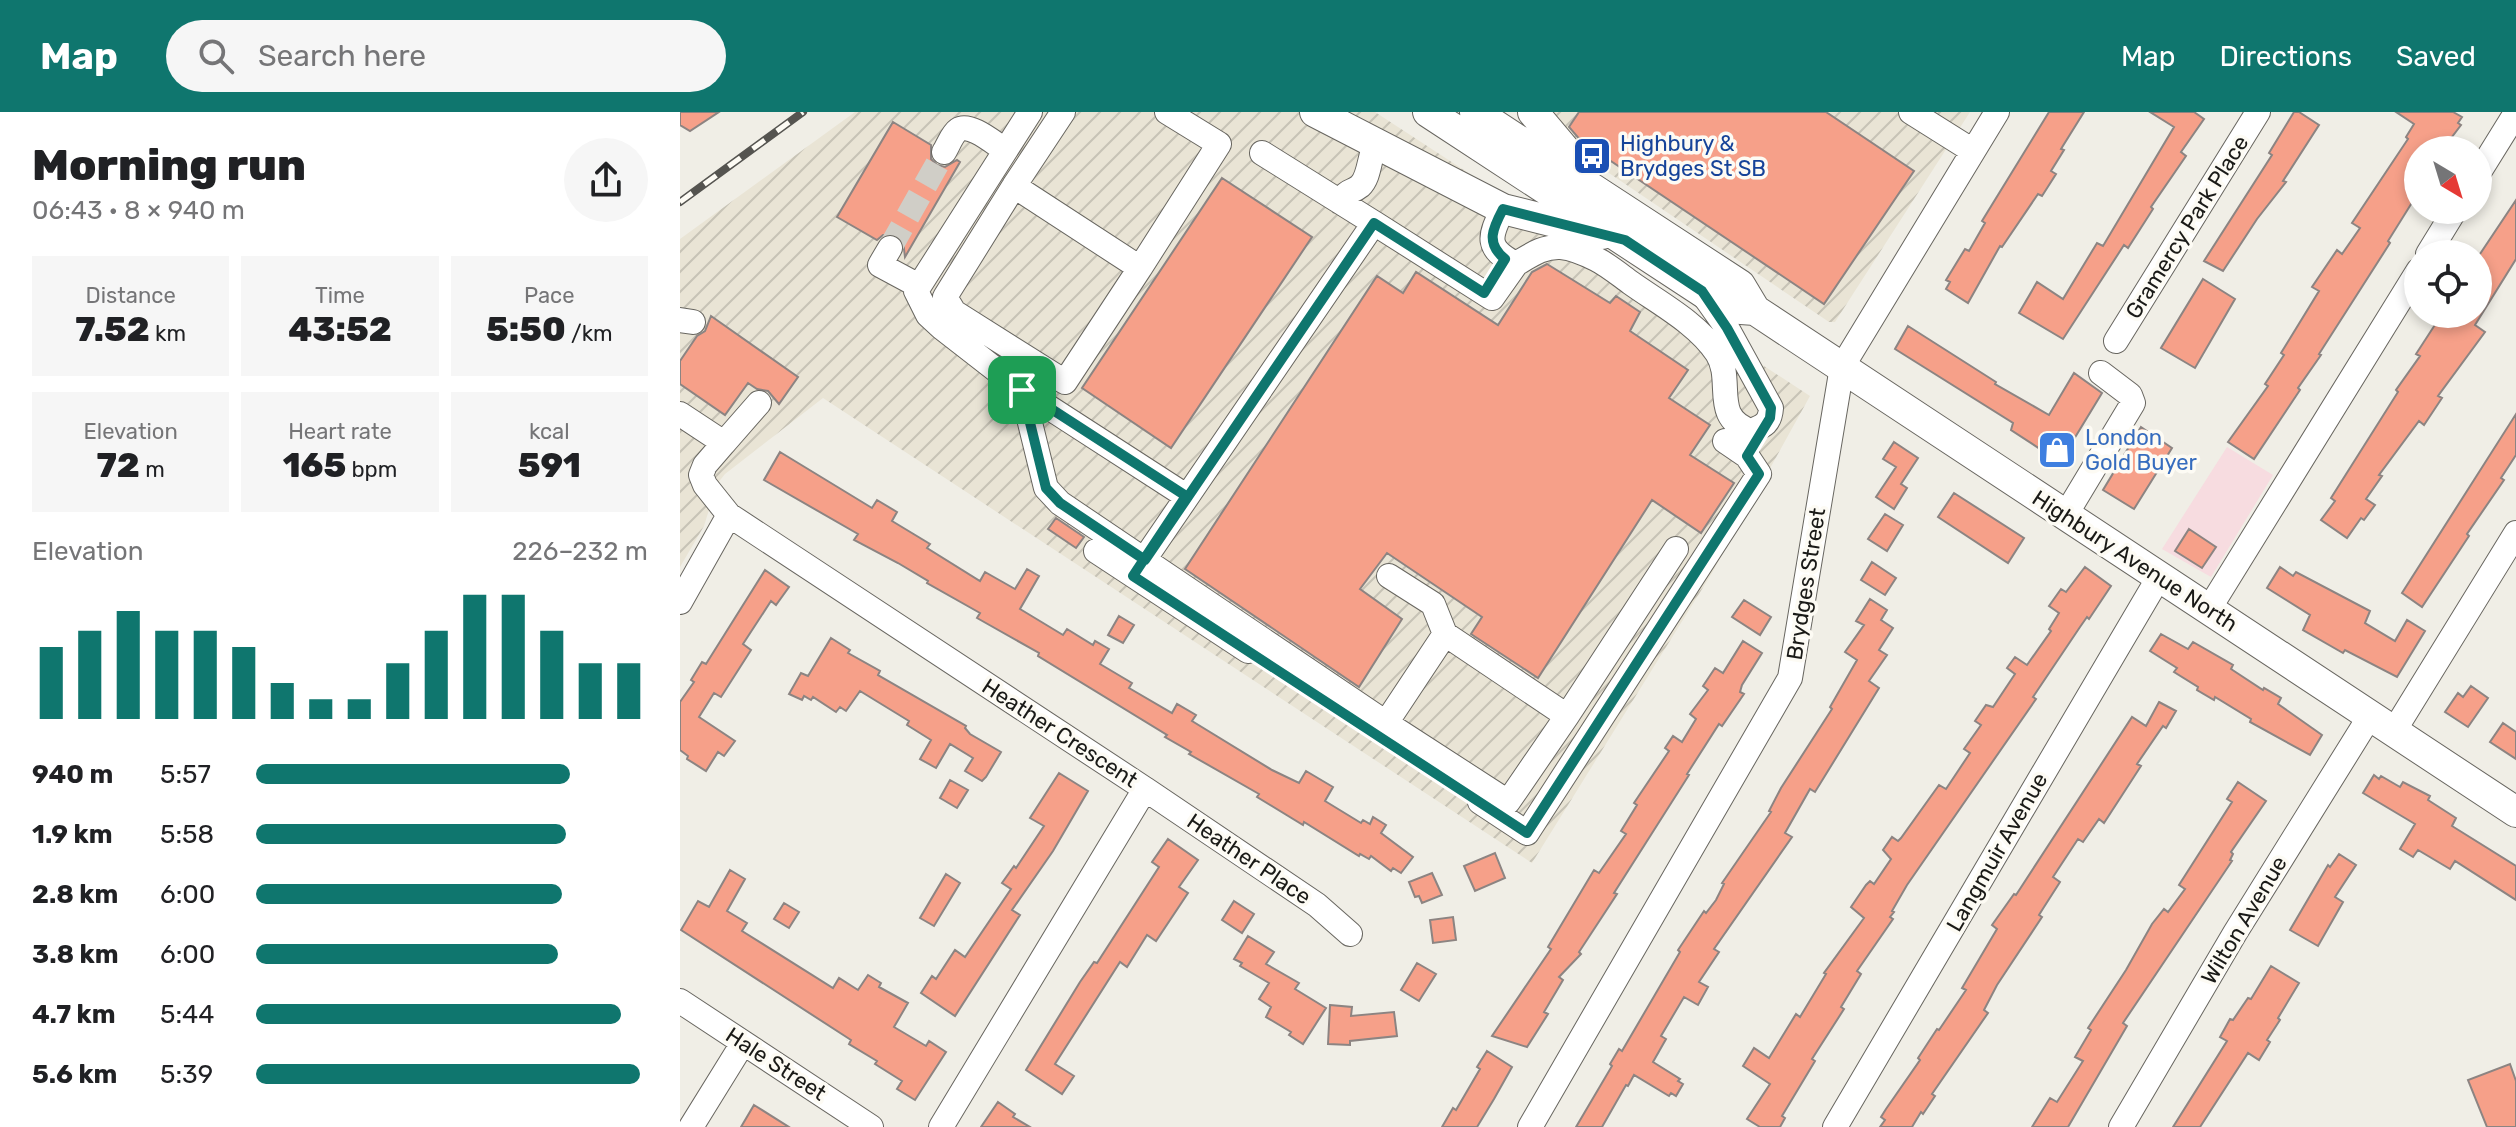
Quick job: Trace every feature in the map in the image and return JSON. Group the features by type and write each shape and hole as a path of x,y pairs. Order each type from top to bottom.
{"main road":[{"path":"1315,112 1372,150 1503,209 1625,240"},
{"name":"Highbury Avenue North","path":"1428,112 1727,308 1755,310"},
{"name":"Highbury Avenue North","path":"1475,112 1740,285 1755,310 2516,812"},
{"path":"1533,112 1601,192"}],"street":[{"path":"1030,112 916,291 928,315 1022,390 1186,496"},
{"path":"1063,112 945,297 954,312 1065,382 1219,144 1167,112"},
{"path":"1911,112 1973,151"},
{"name":"Brydges Street","path":"1530,1127 1790,678 1842,367 1997,112"},
{"name":"Gramercy Park Place","path":"2116,341 2258,112"},
{"path":"2492,150 2513,115"},
{"path":"944,152 962,127 970,128 1005,150"},
{"path":"1344,196 1344,179 1353,163 1372,150"},
{"path":"1262,153 1344,196 1374,223 1488,296 1510,261 1542,248 1563,247 1596,259 1683,320 1709,343 1723,367 1728,414 1732,421 1751,431 1764,426"},
{"path":"1014,186 1140,268"},
{"path":"1503,209 1493,230 1492,241 1495,249 1510,261"},
{"path":"1139,568 1374,223"},
{"path":"890,248 880,265 919,286"},
{"path":"1702,291 1727,328 1771,408 1770,418 1747,456"},
{"path":"2209,609 2404,294"},
{"path":"2065,516 2133,403 2130,395 2101,373"},
{"path":"1022,390 1046,488 1060,503 1139,568 1527,833 1759,474 1747,456 1725,441"},
{"path":"680,414 724,443 759,403"},
{"name":"Heather Crescent","path":"724,443 705,465 701,475 705,485 729,515 1145,789 941,1127"},
{"path":"680,602 729,515"},
{"name":"Wilton Avenue","path":"2121,1127 2235,933 2516,533"},
{"path":"1096,551 1139,568 1508,802 1676,549"},
{"path":"1389,576 1433,604 1445,634 1567,716"},
{"name":"Langmuir Avenue","path":"1835,1127 2159,577"},
{"path":"1386,723 1445,634"},
{"name":"Heather Place","path":"1145,789 1317,905 1350,934"},
{"name":"Hale Street","path":"680,1001 871,1127"},
{"path":"691,1127 743,1043"}],"shaded area":[{"path":"855,112 1375,112 1810,396 1712,573 1532,863 823,398 725,474 717,484 704,526 680,567 680,239"},
{"path":"1519,112 1970,112 1835,322 1829,322"},
{"path":"2227,447 2273,475 2211,577 2162,549"}],"building":[{"path":"680,112 719,112 690,131 680,125"},
{"path":"1579,112 1826,112 1914,171 1824,304 1581,141 1569,127"},
{"path":"2049,112 2084,112 2051,171 2056,174 2042,196 2038,194 2000,246 1968,303 1946,289 1950,282 1946,280 1965,249 1969,251 1985,223 1982,221"},
{"path":"2150,112 2194,112 2204,119 2181,152 2186,156 2151,207 2153,209 2128,248 2124,245 2063,339 2019,313 2037,282 2063,299 2097,243 2103,246 2174,127"},
{"path":"2294,112 2319,125 2283,181 2286,182 2223,271 2204,261 2272,155 2269,153"},
{"path":"2396,112 2453,112 2462,117 2458,123 2461,125 2453,136 2407,136 2414,124"},
{"path":"893,122 931,145 931,159 937,165 945,167 957,160 960,162 905,257 903,241 897,235 883,235 877,240 837,217"},
{"path":"2404,145 2404,215 2388,241 2390,243 2298,388 2300,390 2254,459 2228,442 2268,386 2265,384 2284,355 2281,353 2319,291 2312,287 2337,250 2342,254 2360,228 2352,223"},
{"path":"1222,178 1312,237 1171,448 1082,388"},
{"path":"2516,200 2516,259 2492,298 2492,240 2489,240"},
{"path":"1547,264 1610,303 1616,296 1640,312 1630,331 1688,370 1669,398 1710,425 1690,455 1734,483 1701,533 1652,500 1538,678 1471,634 1482,617 1387,553 1360,589 1402,619 1359,687 1185,569 1377,276 1403,293 1416,272 1498,325 1532,272"},
{"path":"2203,279 2235,299 2195,368 2161,348"},
{"path":"711,316 798,377 779,404 768,391 748,383 725,415 680,384 680,361 697,336 705,331"},
{"path":"1908,326 1995,384 2049,415 2074,373 2102,393 2060,462 2011,430 2013,423 1895,349"},
{"path":"2433,328 2479,328 2485,332 2438,396 2442,398 2424,425 2419,421 2379,475 2382,476 2366,499 2375,505 2347,538 2321,520 2335,501 2331,498 2398,392 2396,390 2420,356 2416,354"},
{"path":"2516,414 2516,455 2501,478 2504,480 2422,607 2402,593"},
{"path":"2141,427 2172,448 2134,509 2103,490"},
{"path":"1894,442 1918,458 1901,484 1907,488 1894,509 1876,497 1896,467 1883,459"},
{"path":"780,452 872,508 877,500 897,512 892,521 930,544 927,548 980,581 985,572 1015,589 1027,569 1039,576 1020,609 1063,635 1067,629 1093,645 1095,641 1109,649 1100,664 1132,683 1129,688 1172,713 1177,704 1196,715 1192,721 1272,770 1299,783 1306,771 1333,787 1325,801 1361,823 1363,820 1370,824 1373,817 1386,825 1381,833 1413,857 1401,873 1393,868 1391,871 1371,856 1369,859 1359,856 1304,822 1303,825 1257,797 1259,794 1189,754 1191,752 1165,737 1167,735 1038,656 1039,653 977,618 980,613 854,540 858,534 764,480"},
{"path":"1954,493 2024,538 2008,563 1938,517"},
{"path":"1885,514 1903,525 1887,551 1868,539"},
{"path":"1056,518 1084,537 1076,548 1048,529"},
{"path":"2189,529 2216,547 2202,568 2175,551"},
{"path":"1872,562 1896,578 1885,595 1861,580"},
{"path":"2085,567 2111,586 2080,627 2033,697 2036,699 1907,885 1892,911 1890,917 1893,919 1857,971 1861,974 1841,1007 1844,1009 1812,1059 1815,1061 1782,1116 1785,1118 1780,1127 1760,1127 1747,1119 1770,1084 1743,1066 1754,1048 1769,1058 1796,1014 1800,1017 1824,973 1864,918 1851,907 1870,881 1874,884 1891,859 1883,850 1892,837 1898,841 1901,838 1939,785 1946,789 1970,753 1964,749 1981,725 1975,721 1986,705 1993,707 2015,674 2007,668 2015,657 2027,665 2051,631 2049,629 2059,613 2049,606 2061,589 2066,592"},
{"path":"2280,567 2293,576 2296,572 2370,611 2365,623 2395,641 2407,620 2425,631 2397,677 2345,650 2343,653 2303,630 2310,615 2267,588"},
{"path":"765,570 789,587 776,605 771,601 743,644 751,650 721,697 714,693 699,717 735,741 724,756 718,752 706,771 687,759 688,756 680,750 680,702 694,682 691,680 702,662 706,664"},
{"path":"1870,599 1887,610 1881,620 1893,628 1879,650 1887,655 1869,681 1879,688 1815,792 1810,789 1785,833 1792,837 1714,949 1719,952 1699,982 1708,987 1698,1005 1684,997 1661,1036 1666,1039 1653,1062 1683,1084 1676,1096 1671,1093 1669,1096 1634,1075 1602,1127 1576,1127 1612,1066 1610,1064 1619,1049 1622,1051 1680,952 1678,950 1704,911 1706,913 1716,900 1722,883 1771,812 1781,788 1832,709 1830,707 1857,660 1845,652 1864,625 1856,621"},
{"path":"1744,600 1771,617 1760,635 1732,617"},
{"path":"1119,616 1134,625 1123,643 1108,635"},
{"path":"2161,634 2188,649 2193,642 2233,665 2231,669 2263,690 2281,698 2278,704 2322,735 2310,755 2250,722 2251,719 2215,697 2214,700 2197,690 2198,687 2174,672 2177,668 2150,651"},
{"path":"831,638 850,650 848,653 880,671 878,675 966,726 970,734 1001,752 986,777 982,781 965,771 973,758 950,744 936,768 920,759 931,740 907,725 909,721 860,691 846,711 840,707 836,712 813,697 811,700 804,696 802,700 789,694 801,673 808,676"},
{"path":"1743,641 1762,653 1742,685 1740,692 1744,694 1722,726 1719,724 1687,774 1614,893 1617,894 1579,952 1581,954 1559,977 1563,980 1544,1012 1548,1014 1527,1047 1492,1036 1551,949 1548,947 1594,870 1599,873 1626,834 1621,831 1637,805 1634,803 1669,751 1665,748 1673,736 1682,742 1696,719 1690,714 1708,690 1703,686 1715,668 1723,673"},
{"path":"2471,686 2488,698 2468,727 2445,712 2458,693 2463,697"},
{"path":"2159,702 2176,711 2137,764 2141,766 2104,823 2099,819 2083,842 2078,839 2053,877 2060,882 2039,915 2042,917 1997,985 1984,1010 1988,1013 1932,1094 1935,1096 1912,1127 1880,1127 1885,1120 1881,1117 1920,1060 1918,1058 1966,990 1962,988 1997,929 1992,925 2016,895 2132,717 2146,726"},
{"path":"2503,723 2516,732 2516,759 2490,742"},
{"path":"1059,773 1088,791 1053,851 1012,910 1020,915 955,1016 921,993 932,976 936,979 955,950 965,957 1011,889 1002,883 1044,826 1030,818"},
{"path":"2374,775 2400,787 2403,782 2430,796 2428,800 2456,818 2452,826 2516,866 2516,900 2455,861 2450,869 2418,850 2413,857 2400,849 2415,824 2363,793"},
{"path":"950,780 968,790 957,808 940,798"},
{"path":"2238,782 2266,801 2231,852 2232,861 2123,1023 2127,1026 2068,1127 2032,1127 2050,1098 2057,1102 2083,1061 2075,1057 2091,1030 2088,1028 2152,924 2164,909 2168,912 2185,889 2179,885 2232,802 2227,799"},
{"path":"1168,839 1198,860 1179,887 1188,893 1156,941 1147,935 1127,967 1120,962 1055,1064 1074,1076 1062,1094 1026,1070 1080,982 1094,962 1097,963 1159,867 1152,862"},
{"path":"1495,853 1505,878 1475,891 1464,866"},
{"path":"2339,854 2356,865 2335,897 2343,902 2318,946 2290,930 2328,865 2330,867"},
{"path":"730,870 745,879 727,911 747,923 742,931 833,988 839,978 858,990 868,975 881,983 879,987 908,1003 894,1027 926,1046 929,1041 946,1052 915,1100 897,1089 902,1081 849,1044 851,1040 681,930 698,901 709,907"},
{"path":"1432,873 1442,895 1422,903 1419,896 1415,897 1409,882"},
{"path":"946,874 960,883 934,926 920,918"},
{"path":"1234,901 1254,914 1242,933 1222,920"},
{"path":"784,903 799,912 789,928 774,919"},
{"path":"1453,917 1456,940 1433,943 1430,920"},
{"path":"1248,936 1274,952 1266,964 1299,983 1295,989 1326,1008 1303,1044 1289,1035 1291,1032 1266,1017 1271,1007 1259,999 1269,983 1234,959"},
{"path":"1417,963 1436,974 1419,1001 1401,990"},
{"path":"2271,966 2299,983 2267,1040 2270,1042 2259,1060 2248,1053 2200,1127 2173,1127 2227,1041 2220,1037 2230,1019 2233,1020 2248,998 2251,999"},
{"path":"1330,1005 1352,1007 1351,1016 1394,1012 1397,1036 1350,1041 1350,1045 1328,1044"},
{"path":"1487,1051 1512,1067 1494,1099 1477,1127 1442,1127 1453,1108 1456,1110"},
{"path":"2510,1064 2516,1081 2516,1127 2487,1127 2468,1080"},
{"path":"998,1102 1015,1114 1013,1117 1030,1127 981,1127"},
{"path":"754,1105 789,1127 741,1127"}],"tunnel":[{"path":"890,248 944,152"}],"railway":[{"path":"680,202 803,112"}],"place":[{"name":"Highbury & Brydges St SB","path":"1592,156"},
{"name":"London Gold Buyer","path":"2057,450"}],"route":[{"path":"1022,390 1046,488 1060,503 1145,560 1374,223 1484,293 1505,259 1492,241 1493,230 1503,209 1625,240 1702,291 1727,328 1771,408 1770,418 1747,456 1759,474 1527,833 1133,576 1145,560 1186,496 1022,390"}]}
